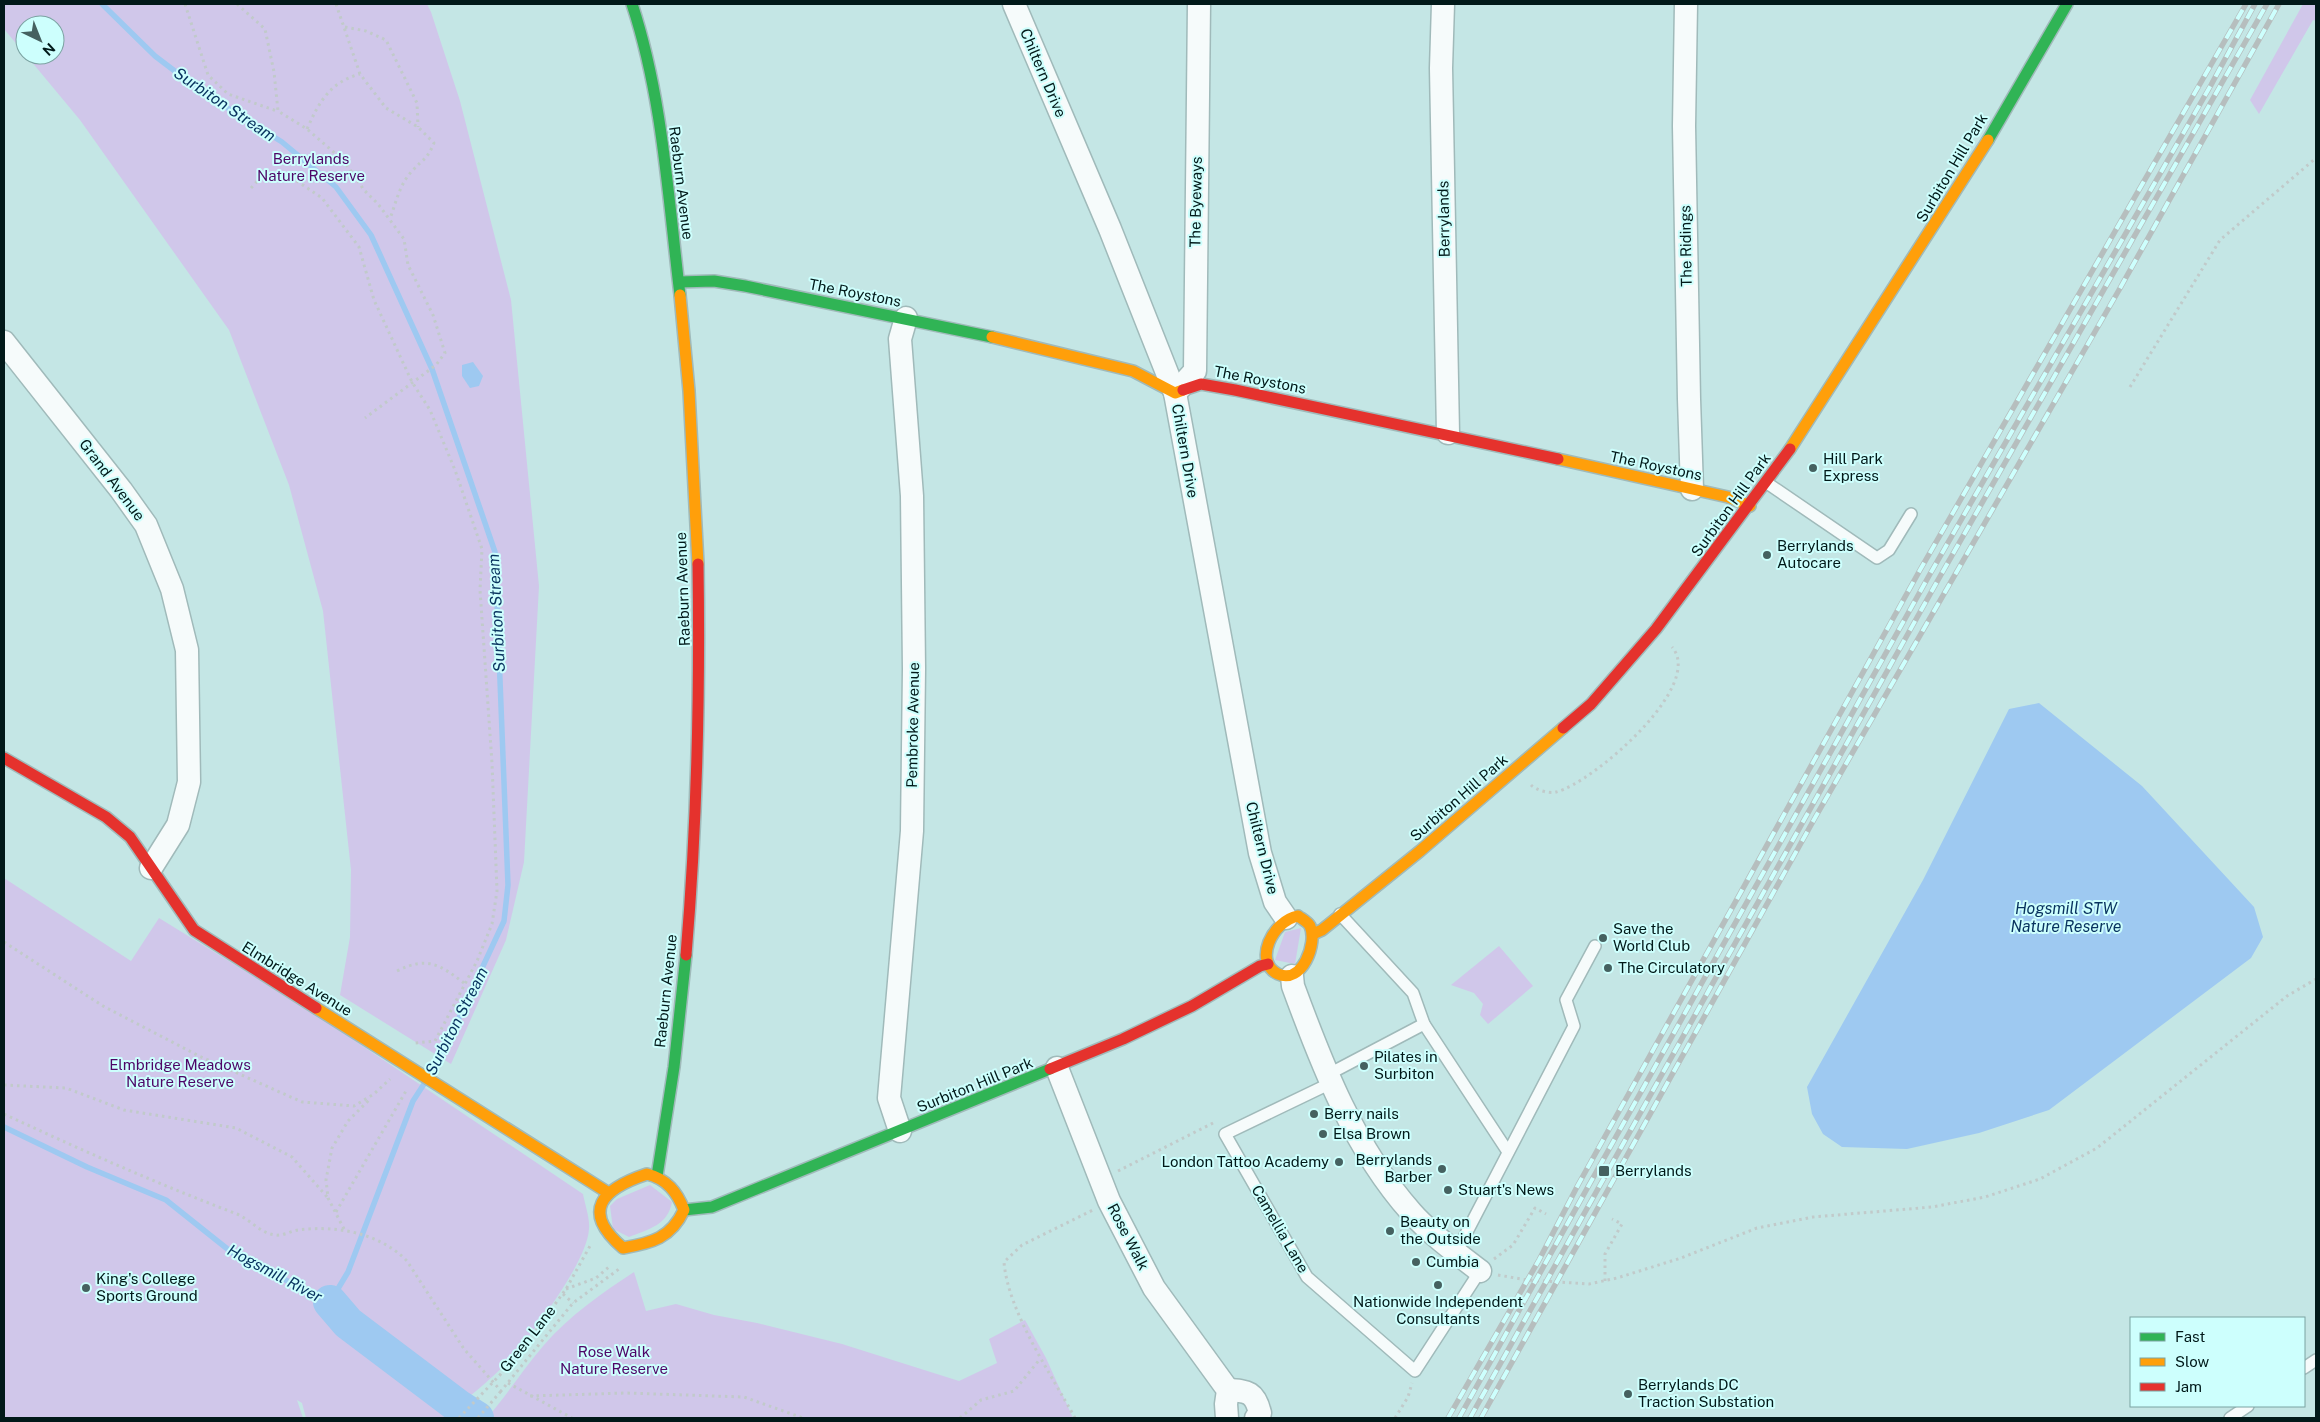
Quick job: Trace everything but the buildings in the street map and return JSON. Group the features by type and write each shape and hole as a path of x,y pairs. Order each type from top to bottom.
{"street":[{"name":"Raeburn Avenue","path":"632,4 646,40 679,282 694,467 700,664 692,874 683,990 657,1176"},
{"name":"Chiltern Drive","path":"1014,4 1110,228 1175,393 1260,853 1275,902 1286,918"},
{"name":"The Byeways","path":"1175,393 1195,371 1198,4"},
{"name":"Berrylands","path":"1443,4 1442,78 1448,433"},
{"name":"The Ridings","path":"1686,4 1684,145 1692,489"},
{"name":"Surbiton Hill Park","path":"1313,934 1322,930 1420,851 1591,704 1656,629 1767,483 1975,162 2067,4"},
{"name":"The Roystons","path":"679,282 714,281 906,318 1102,362 1133,371 1175,393 1201,384 1448,433 1575,464 1728,497 1750,506"},
{"name":"Pembroke Avenue","path":"900,1131 889,1098 912,831 914,670 912,496 900,340 906,318"},
{"name":"Grand Avenue","path":"4,342 121,490 146,525 172,589 187,650 189,782 178,825 151,868"},
{"name":"Elmbridge Avenue","path":"4,758 106,817 130,837 194,930 607,1192"},
{"path":"1298,916 1309,924 1313,934 1313,942 1305,964 1292,976 1279,976 1272,971 1268,964 1267,950 1271,938 1286,918 1298,916"},
{"name":"Surbiton Hill Park","path":"684,1210 712,1207 1057,1068 1192,1006 1260,966 1268,964"},
{"path":"1292,976 1293,986 1329,1079 1378,1170 1411,1213 1456,1251 1488,1264"},
{"name":"Rose Walk","path":"1057,1068 1109,1201 1154,1288 1228,1390"},
{"path":"648,1174 657,1176 672,1188 684,1210 677,1225 650,1243 633,1248 624,1248 601,1225 598,1209 607,1192 628,1179 648,1174"},
{"path":"1227,1418 1228,1390 1251,1394 1257,1401 1260,1413 1256,1418"}],"lane":[{"path":"1767,483 1877,558 1888,550 1911,514"},
{"path":"1340,914 1413,993 1424,1024 1508,1152"},
{"path":"1456,1251 1574,1026 1566,1000 1595,946"},
{"path":"1225,1134 1329,1079 1424,1024"},
{"name":"Camellia Lane","path":"1225,1134 1308,1277 1415,1371"},
{"path":"1415,1371 1488,1264"},
{"path":"2305,1367 2316,1360"},
{"path":"2230,1418 2246,1407"}],"path":[{"path":"185,4 208,75 228,94 278,111 307,128 344,161 364,190 404,239 408,265 432,315 445,353 436,365 365,418"},
{"path":"237,4 265,29 274,72 278,111"},
{"path":"336,4 360,74 386,108 418,128 434,143 426,159 412,170 399,192 390,220"},
{"path":"345,28 366,31 386,40 417,103 418,128"},
{"path":"307,128 320,100 345,78 360,74"},
{"path":"2130,387 2220,240 2316,158"},
{"path":"251,188 262,176 291,178 322,198 359,247 374,300 412,382 430,410 455,470 482,548 480,590 492,763 497,891 492,924 478,961 464,982 435,1041 415,1042 403,1063 348,1121 332,1148 326,1180 328,1198"},
{"path":"1516,769 1535,788 1554,793 1574,786 1607,761 1645,725 1670,695 1680,666 1675,651 1656,629"},
{"path":"4,942 103,1006 199,1056 302,1102 354,1106 374,1094"},
{"path":"398,971 414,963 441,965 464,982"},
{"path":"1546,1214 1535,1208 1513,1245 1488,1264 1518,1279 1571,1284 1605,1281 1681,1258 1757,1228 1813,1217 1932,1208 1985,1197 2040,1179 2097,1148 2286,996 2316,978"},
{"path":"336,1212 410,1083 403,1063"},
{"path":"4,1085 10,1083 66,1088 124,1110 236,1128 292,1157 328,1198 344,1229"},
{"path":"4,1114 152,1182 244,1217 262,1231 278,1236 298,1230 344,1229 395,1249 407,1261 464,1349 492,1383"},
{"path":"1101,1180 1215,1122 1225,1134"},
{"path":"1075,1418 1040,1359 1005,1279 1004,1262 1022,1245 1109,1201"},
{"path":"1605,1281 1605,1254 1622,1224 1612,1219"},
{"name":"Green Lane","path":"460,1418 518,1357 563,1294 601,1225"},
{"path":"566,1289 596,1278 613,1262"},
{"name":"Green Lane","path":"478,1418 573,1303 609,1278 621,1266"},
{"name":"Green Lane","path":"563,1294 573,1303"},
{"path":"960,1418 981,1400 1014,1391 1040,1359"},
{"path":"1395,1418 1408,1397 1415,1371"},
{"name":"Green Lane","path":"492,1383 501,1391"},
{"path":"508,1383 572,1418"},
{"path":"530,1396 626,1393 744,1397 803,1418"}],"green space":[{"name":"Berrylands Nature Reserve","path":"4,4 427,4 431,12 460,101 511,300 539,586 524,862 506,940 451,1064 340,995 350,937 351,870 323,611 289,485 229,330 80,120 34,65 65,65 65,15 15,15 15,42 4,29"},
{"path":"2303,4 2316,4 2316,21 2313,20 2259,114 2250,100"},
{"name":"Elmbridge Meadows Nature Reserve","path":"4,878 131,961 159,918 318,1016 583,1194 589,1229 586,1243 570,1277 533,1331 512,1357 486,1383 458,1406 396,1359 395,1373 398,1366 453,1411 448,1418 306,1418 302,1403 297,1400 303,1418 4,1418"},
{"path":"1301,928 1295,964 1275,960 1285,932"},
{"path":"1499,946 1533,986 1488,1024 1480,1015 1483,1004 1474,993 1451,985"},
{"path":"650,1185 672,1202 670,1210 662,1221 629,1237 613,1229 610,1206 617,1199"},
{"name":"Rose Walk Nature Reserve","path":"634,1272 646,1311 676,1304 714,1315 757,1323 842,1344 959,1381 997,1363 989,1339 1025,1320 1046,1358 1073,1418 487,1418 554,1334 587,1305"}],"water":[{"path":"473,362 483,376 479,386 470,388 462,376 462,365"},
{"name":"Hogsmill STW Nature Reserve","path":"2039,703 2142,786 2254,907 2263,937 2251,958 2049,1110 1979,1133 1907,1149 1842,1147 1823,1134 1812,1114 1807,1087 1923,880 2009,709"}],"waterway":[{"name":"Surbiton Stream","path":"102,4 155,56 205,94 282,142 336,187 371,235 432,369 495,552 508,885 504,921 444,1050 431,1071"},
{"name":"Hogsmill River","path":"4,1127 87,1167 166,1200 235,1255 330,1302 348,1272 413,1101 424,1084"},
{"name":"Hogsmill River","path":"330,1302 348,1323 458,1406 477,1418"}],"railway":[{"path":"1448,1418 1539,1260 1578,1185 1920,570 2246,4"},
{"path":"1459,1418 1930,574 2211,85 2255,4"},
{"path":"1470,1418 1938,580 2267,4"},
{"path":"1481,1418 1816,816 2119,290 2279,4"}],"traffic: fast":[{"path":"632,4 651,75 658,112 680,295"},
{"path":"1988,140 2067,4"},
{"path":"679,282 714,281 745,286 992,337"},
{"path":"657,1176 674,1067 686,955"},
{"path":"684,1210 712,1207 1050,1069"}],"traffic: slow":[{"path":"1790,449 1988,140"},
{"path":"680,295 689,391 698,564"},
{"path":"992,337 1133,371 1175,393 1183,390"},
{"path":"1558,459 1728,497 1750,506"},
{"path":"1313,934 1322,930 1420,851 1563,728"},
{"path":"1298,916 1310,926 1312,933 1310,952 1301,968 1294,974 1287,976 1278,974 1267,961 1266,952 1269,942 1280,925 1298,916"},
{"path":"316,1008 607,1192"},
{"path":"647,1174 666,1183 678,1197 684,1210 673,1227 660,1238 623,1248 610,1235 602,1223 600,1212 602,1203 608,1194 618,1187 647,1174"}],"traffic: jam":[{"path":"1183,390 1201,384 1235,390 1558,459"},
{"path":"1563,728 1591,704 1656,629 1790,449"},
{"path":"686,955 697,760 698,564"},
{"path":"4,758 106,817 130,837 194,930 316,1008"},
{"path":"1050,1069 1123,1039 1192,1006 1260,966 1268,964"}],"place":[{"name":"Hill Park Express","path":"1813,468"},
{"name":"Berrylands Autocare","path":"1767,555"},
{"name":"Save the World Club","path":"1603,938"},
{"name":"The Circulatory","path":"1608,968"},
{"name":"Pilates in Surbiton","path":"1364,1066"},
{"name":"Berry nails","path":"1314,1114"},
{"name":"Elsa Brown","path":"1323,1134"},
{"name":"London Tattoo Academy","path":"1339,1162"},
{"name":"Berrylands Barber","path":"1442,1169"},
{"name":"Berrylands","path":"1604,1171"},
{"name":"Stuart's News","path":"1448,1190"},
{"name":"Beauty on the Outside","path":"1390,1231"},
{"name":"Cumbia","path":"1416,1262"},
{"name":"Nationwide Independent Consultants","path":"1438,1285"},
{"name":"King's College Sports Ground","path":"86,1288"},
{"name":"Berrylands DC Traction Substation","path":"1628,1394"}]}
